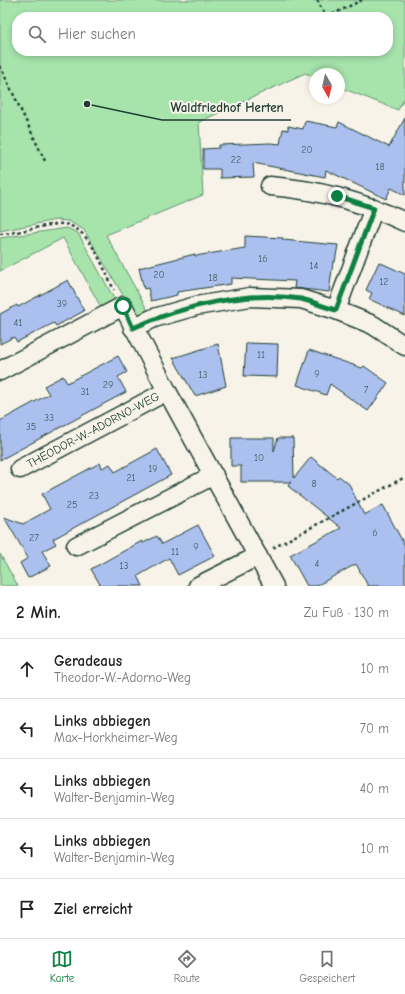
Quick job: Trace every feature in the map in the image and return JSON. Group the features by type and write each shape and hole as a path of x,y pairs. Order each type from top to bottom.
{"street":[{"path":"270,186 298,188 337,196 374,208 405,222"},
{"path":"336,310 374,208"},
{"path":"133,328 154,318 196,306 250,297 301,299 336,310 373,325 405,346"},
{"path":"0,371 123,306"},
{"name":"THEODOR-W.-ADORNO-WEG","path":"123,306 133,328 274,586"},
{"name":"THEODOR-W.-ADORNO-WEG","path":"20,469 167,391"},
{"path":"76,546 214,475"},
{"path":"198,586 258,556"}],"path":[{"path":"317,0 323,12"},
{"path":"337,12 362,0"},
{"path":"0,66 44,161"},
{"path":"0,234 18,233 59,224 73,226 83,234 94,250 123,306"},
{"path":"258,556 405,477"}],"green space":[{"path":"0,0 405,0 405,97 398,110 345,89 345,68 309,68 309,75 305,73 199,122 203,195 106,235 149,313 137,314 126,300 84,230 68,221 56,220 0,231"},
{"path":"67,228 78,233 117,304 103,311 63,238 0,271 0,238"},
{"path":"0,554 18,586 0,586"}],"building":[{"path":"405,118 405,195 391,188 386,199 326,170 325,177 253,163 254,177 220,178 220,169 203,169 203,149 219,148 219,145 280,144 283,129 288,130 288,126 303,129 305,121 337,127 339,122 389,147"},
{"path":"245,236 283,238 283,240 338,245 335,262 333,262 329,292 294,288 295,281 231,278 231,284 177,292 177,295 151,301 148,288 144,289 139,268 195,254 195,256 245,248"},
{"path":"379,262 405,274 405,316 369,299 372,293 366,290"},
{"path":"68,280 84,311 56,326 54,323 17,342 14,337 0,344 0,314 17,305 18,307"},
{"path":"246,343 278,344 277,377 244,376"},
{"path":"218,344 226,386 195,396 173,358"},
{"path":"309,350 362,368 364,366 388,383 368,411 330,384 326,395 297,385"},
{"path":"118,356 127,372 118,377 126,392 0,460 0,421 49,394 44,386 63,376 67,383"},
{"path":"231,438 274,438 274,451 278,438 293,438 294,478 311,457 337,478 339,476 349,484 364,515 383,505 405,546 405,586 368,586 356,564 316,586 307,586 290,555 341,528 288,486 291,482 241,482 241,466 231,466"},
{"path":"157,449 171,475 53,539 56,544 42,551 51,566 28,578 20,563 28,558 4,517 23,524 50,509 42,494 100,463 102,468 110,464 115,472"},
{"path":"198,525 215,556 178,575 169,558 138,576 143,586 101,586 91,569 142,541 143,543 157,536 162,544"}],"place":[{"name":"Waldfriedhof Herten","path":"87,104"}],"route":[{"path":"123,306 133,328 154,318 196,306 250,297 301,299 336,310 374,208 337,196"}]}
